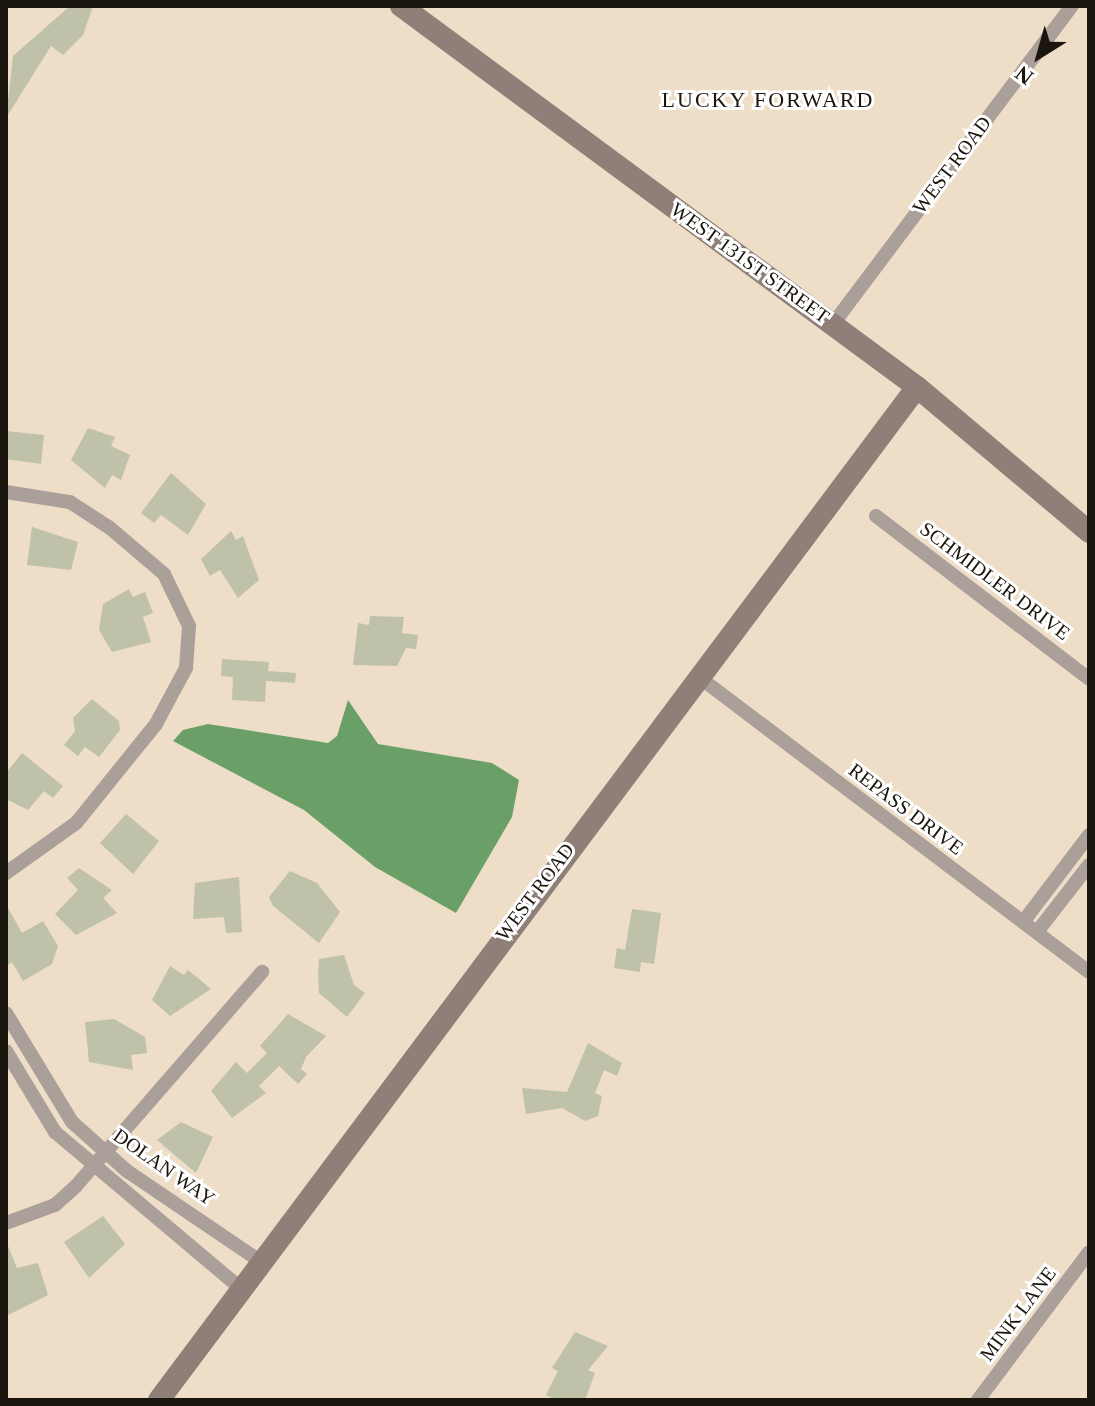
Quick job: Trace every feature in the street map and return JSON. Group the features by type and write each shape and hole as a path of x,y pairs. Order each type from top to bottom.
{"street":[{"name":"WEST 131ST STREET","path":"401,6 917,387 1089,532"},
{"name":"WEST ROAD","path":"833,324 1072,6"},
{"name":"WEST ROAD","path":"159,1400 260,1261 917,387"},
{"path":"6,492 70,502 139,550 184,608 186,668 156,724 76,823 6,873"},
{"name":"SCHMIDLER DRIVE","path":"876,516 1089,679"},
{"name":"REPASS DRIVE","path":"699,677 1089,972"},
{"path":"1023,922 1089,835"},
{"path":"1037,932 1089,865"},
{"path":"6,1223 55,1205 262,972"},
{"name":"DOLAN WAY","path":"6,1013 53,1098 104,1150 260,1261"},
{"name":"DOLAN WAY","path":"6,1051 55,1132 240,1288"},
{"name":"MINK LANE","path":"978,1400 1089,1252"}],"shaded area":[{"path":"348,700 378,744 492,763 519,780 512,817 456,913 375,867 304,810 173,741 183,730 208,724 328,743 337,736"}],"building":[{"path":"70,6 93,6 83,35 63,55 51,46 6,118 13,56"},
{"path":"88,428 115,437 111,446 130,455 121,480 112,475 105,488 71,460"},
{"path":"6,431 44,435 41,464 6,459"},
{"path":"171,473 206,504 188,535 161,515 154,523 141,513"},
{"path":"32,527 78,542 71,570 27,565"},
{"path":"231,531 236,540 243,536 259,580 238,598 220,570 210,576 201,559"},
{"path":"129,589 133,597 145,592 153,613 143,617 151,642 112,652 99,630 103,604"},
{"path":"370,616 404,617 402,633 418,635 416,649 406,648 397,666 353,665 358,623 369,625"},
{"path":"222,659 269,662 268,671 296,673 295,683 266,681 265,702 232,700 233,677 221,676"},
{"path":"92,699 119,721 120,730 99,757 85,747 78,756 64,745 75,731 73,718"},
{"path":"22,753 63,786 53,798 44,791 28,810 6,799 6,773"},
{"path":"126,814 159,841 133,874 100,843"},
{"path":"79,868 112,890 103,898 117,913 76,935 55,914 78,890 67,878"},
{"path":"290,871 317,883 340,912 319,943 273,906 269,897"},
{"path":"239,877 242,932 226,933 224,917 193,919 195,883"},
{"path":"6,904 22,933 43,921 58,946 52,964 23,981 12,962 6,966"},
{"path":"632,909 661,913 654,964 641,962 640,972 614,968 617,948 625,950"},
{"path":"344,955 354,985 365,993 347,1017 319,993 318,975 319,959"},
{"path":"170,966 184,975 188,970 211,989 170,1016 152,1000"},
{"path":"288,1014 326,1036 306,1057 301,1069 307,1074 298,1084 279,1066 259,1086 266,1093 232,1118 211,1091 236,1062 247,1073 267,1053 260,1046"},
{"path":"114,1019 145,1037 147,1053 131,1055 133,1070 89,1062 85,1022"},
{"path":"588,1043 622,1063 617,1076 604,1070 595,1093 602,1096 598,1116 585,1121 562,1108 526,1114 522,1088 567,1092"},
{"path":"181,1122 213,1137 196,1173 157,1140"},
{"path":"103,1216 125,1244 89,1278 64,1242"},
{"path":"6,1241 17,1268 38,1263 48,1295 6,1316"},
{"path":"575,1332 608,1346 588,1370 595,1373 585,1400 556,1400 546,1395 558,1371 552,1368"}],"district":[{"name":"LUCKY FORWARD","path":"768,100"}]}
